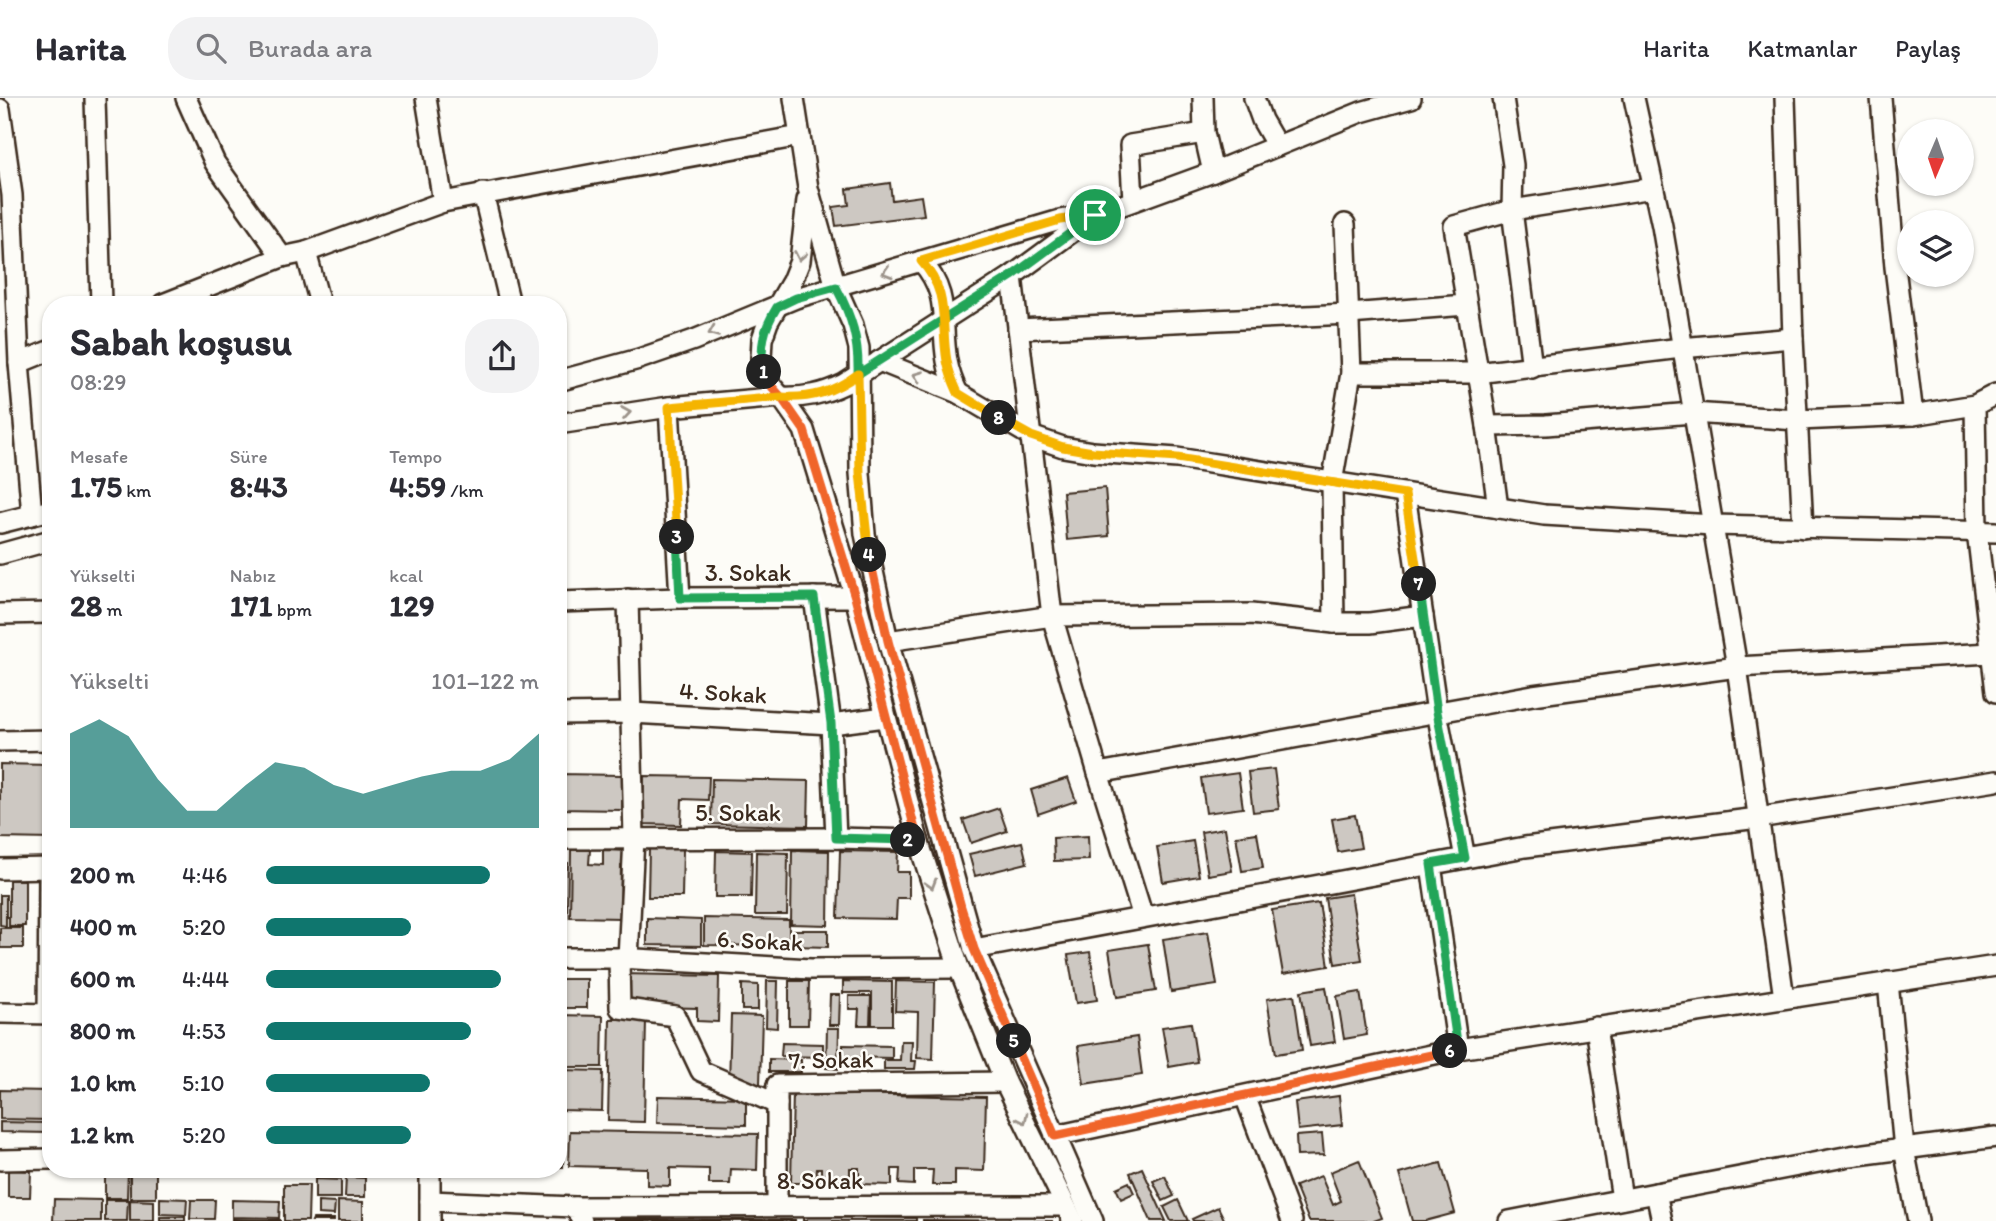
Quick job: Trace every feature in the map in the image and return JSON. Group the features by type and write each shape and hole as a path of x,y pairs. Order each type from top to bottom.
{"street":[{"path":"95,98 101,296"},
{"path":"186,98 215,163 282,257"},
{"path":"426,98 443,202"},
{"path":"794,98 808,188 836,287 853,325 859,348 860,473 865,534 888,641 974,949 1093,1221"},
{"path":"1203,98 1204,133 1213,172"},
{"path":"1254,98 1262,120 1277,146"},
{"path":"567,379 639,359 796,298 1060,220 1095,215 1277,146 1360,105 1411,98"},
{"path":"1503,98 1513,165 1512,210 1532,368"},
{"path":"1634,98 1662,226 1737,667 1784,998"},
{"path":"1785,98 1803,528"},
{"path":"1881,98 1895,267 1913,415"},
{"path":"0,109 12,195 19,363 41,513 0,523"},
{"path":"1133,201 1130,145 1204,133"},
{"path":"183,296 282,257 306,252 443,202 800,136"},
{"path":"808,188 800,261 762,339 761,358 766,380 804,430 855,597 918,841 959,968 1005,1082 1069,1213"},
{"path":"1498,508 1488,426 1454,226 1512,210 1653,188"},
{"path":"483,193 508,296"},
{"path":"567,423 669,407 781,397 799,398 824,393 844,384 1012,276 1095,215"},
{"path":"1334,623 1332,483 1351,373 1345,224"},
{"path":"306,252 318,296"},
{"path":"921,261 940,290 947,361 958,393"},
{"path":"1012,276 1052,616 1143,917"},
{"path":"1018,329 1349,314 1466,305"},
{"path":"1351,373 1477,373 1681,348 1793,338"},
{"path":"19,363 42,354"},
{"path":"879,361 958,393 1031,436 1063,447 1093,452 1177,458 1544,515 1713,525 1986,531"},
{"path":"1488,426 1546,425 1692,413 1798,420 1913,415 1975,405 1996,394"},
{"path":"1975,405 1996,692"},
{"path":"669,407 680,598"},
{"path":"1405,494 1437,712 1465,858"},
{"path":"0,554 42,542"},
{"path":"814,597 831,723 836,838"},
{"name":"3. Sokak","path":"567,602 855,597"},
{"path":"628,599 634,838 620,1008 675,1016 701,1071 777,1104"},
{"path":"0,614 42,613"},
{"path":"888,641 1052,616 1251,614 1283,615 1334,623 1370,623 1423,616"},
{"path":"1098,773 1533,695 1737,667 1992,653"},
{"name":"4. Sokak","path":"567,714 632,713 831,723 886,718"},
{"path":"0,741 42,740"},
{"path":"974,949 1525,847 1758,818 1996,781"},
{"name":"5. Sokak","path":"567,839 836,838 918,841"},
{"path":"1431,864 1458,1049"},
{"path":"0,869 42,868"},
{"name":"6. Sokak","path":"567,958 623,958 811,969 959,968"},
{"path":"1055,1136 1458,1049 1996,966"},
{"path":"1888,982 1904,1149 1918,1221"},
{"path":"0,1013 42,1014"},
{"path":"1596,1027 1622,1199"},
{"name":"7. Sokak","path":"776,1205 777,1085 1005,1082"},
{"path":"1245,1096 1292,1221"},
{"path":"1509,1221 1850,1156 1996,1137"},
{"path":"0,1160 42,1159"},
{"path":"430,1178 430,1221"},
{"path":"1656,1193 1662,1221"},
{"name":"8. Sokak","path":"430,1201 578,1214 776,1205 1069,1213"}],"building":[{"path":"890,183 892,200 921,196 924,215 836,226 833,207 849,205 847,189"},
{"path":"1105,488 1109,536 1067,540 1063,492"},
{"path":"0,764 42,765 42,839 0,838"},
{"path":"1274,769 1279,809 1253,812 1248,772"},
{"path":"1238,773 1243,808 1206,813 1201,778"},
{"path":"567,774 622,775 622,810 567,809"},
{"path":"644,776 709,777 708,800 682,799 681,825 643,824"},
{"path":"1068,778 1076,801 1038,814 1031,790"},
{"path":"712,779 809,781 808,826 711,824"},
{"path":"999,808 1007,831 971,843 963,820"},
{"path":"1355,815 1361,848 1338,852 1332,819"},
{"path":"1225,828 1232,871 1208,875 1201,832"},
{"path":"1257,833 1263,868 1242,871 1236,836"},
{"path":"1088,836 1089,860 1054,861 1053,838"},
{"path":"1193,841 1199,876 1163,882 1157,847"},
{"path":"1022,842 1027,863 975,876 969,854"},
{"path":"649,849 683,849 682,897 648,897"},
{"path":"571,850 590,850 589,864 603,865 603,850 628,851 627,866 621,866 620,918 570,917"},
{"path":"792,850 829,851 828,925 791,924"},
{"path":"716,851 752,852 751,897 715,897"},
{"path":"840,851 898,852 897,872 909,872 909,898 897,898 896,919 838,918"},
{"path":"756,852 788,853 787,915 755,915"},
{"path":"9,880 25,880 25,926 9,926"},
{"path":"1351,894 1362,960 1335,964 1325,898"},
{"path":"0,895 6,895 6,926 0,925"},
{"path":"1319,903 1329,966 1283,974 1272,910"},
{"path":"647,918 701,920 701,946 647,945"},
{"path":"704,918 789,920 789,946 704,945"},
{"path":"0,928 23,928 23,948 0,948"},
{"path":"793,930 828,930 828,947 793,946"},
{"path":"1208,932 1217,985 1171,992 1163,939"},
{"path":"1148,944 1156,991 1117,997 1109,950"},
{"path":"1090,952 1097,1000 1076,1003 1068,955"},
{"path":"623,974 719,976 718,1022 697,1021 697,1008 623,1006"},
{"path":"567,979 587,979 587,1008 567,1008"},
{"path":"767,981 778,981 777,1028 766,1027"},
{"path":"789,981 809,981 808,1025 789,1025"},
{"path":"843,981 892,982 892,1025 872,1025 872,993 843,993"},
{"path":"896,981 935,982 933,1059 917,1058 918,1012 895,1011"},
{"path":"742,984 758,985 758,1010 742,1010"},
{"path":"1326,987 1335,1042 1310,1046 1301,991"},
{"path":"1360,992 1367,1035 1344,1039 1337,996"},
{"path":"830,995 840,995 839,1025 829,1025"},
{"path":"1294,995 1302,1050 1276,1054 1267,999"},
{"path":"849,996 871,996 870,1025 858,1025 859,1009 849,1009"},
{"path":"567,1015 603,1016 602,1067 567,1067"},
{"path":"731,1015 762,1016 760,1084 729,1084"},
{"path":"610,1019 646,1019 644,1122 608,1121"},
{"path":"1191,1023 1197,1062 1169,1067 1162,1027"},
{"path":"827,1028 839,1028 838,1069 826,1068"},
{"path":"1137,1037 1142,1075 1084,1084 1078,1046"},
{"path":"901,1041 912,1041 911,1061 916,1061 915,1069 884,1069 884,1060 900,1060"},
{"path":"782,1043 823,1044 823,1057 781,1056"},
{"path":"843,1045 892,1046 892,1058 843,1057"},
{"path":"769,1059 801,1060 801,1072 769,1072"},
{"path":"567,1070 603,1071 602,1111 567,1110"},
{"path":"0,1090 42,1091 42,1120 0,1119"},
{"path":"793,1093 986,1097 984,1171 955,1170 955,1185 932,1185 933,1170 914,1170 914,1185 899,1184 900,1169 892,1169 892,1185 859,1184 859,1168 850,1168 850,1184 821,1183 821,1168 817,1168 816,1183 791,1183"},
{"path":"658,1096 746,1098 746,1125 657,1123"},
{"path":"1339,1096 1342,1125 1298,1130 1295,1102"},
{"path":"0,1122 42,1123 42,1133 0,1132"},
{"path":"570,1131 758,1134 757,1170 731,1169 730,1184 709,1184 709,1169 670,1168 670,1186 647,1185 647,1168 569,1166"},
{"path":"1322,1134 1324,1155 1297,1156 1296,1136"},
{"path":"1359,1160 1382,1218 1374,1221 1309,1221 1295,1186 1321,1176 1333,1205 1341,1201 1330,1172"},
{"path":"1441,1163 1455,1213 1425,1221 1412,1221 1399,1174"},
{"path":"1142,1168 1166,1221 1151,1221 1130,1173"},
{"path":"8,1170 31,1171 30,1197 8,1197"},
{"path":"1165,1176 1174,1196 1163,1201 1153,1181"},
{"path":"105,1178 128,1178 127,1198 105,1198"},
{"path":"130,1178 156,1178 156,1198 130,1198"},
{"path":"346,1178 365,1178 365,1197 345,1197"},
{"path":"315,1179 341,1180 341,1198 315,1198"},
{"path":"1129,1182 1134,1193 1121,1199 1116,1188"},
{"path":"284,1185 309,1185 308,1221 284,1221"},
{"path":"160,1198 187,1199 186,1215 160,1214"},
{"path":"54,1199 101,1200 101,1221 53,1221"},
{"path":"105,1200 128,1200 127,1221 105,1221"},
{"path":"130,1200 154,1201 154,1221 130,1221"},
{"path":"191,1200 215,1200 214,1219 190,1219"},
{"path":"232,1200 280,1201 279,1218 232,1217"},
{"path":"1178,1200 1188,1221 1171,1221 1164,1207"},
{"path":"338,1201 363,1202 363,1221 338,1221"},
{"path":"318,1202 335,1203 334,1215 318,1214"},
{"path":"1218,1207 1225,1221 1193,1221 1192,1219"},
{"path":"160,1217 185,1217 185,1221 160,1221"},
{"path":"803,1217 916,1218 916,1221 803,1221"},
{"path":"334,1219 334,1221 312,1221"},
{"path":"280,1220 280,1221 232,1221"},
{"path":"795,1220 795,1221 614,1221"},
{"path":"923,1220 1053,1221 923,1221"}],"route":[{"path":"1095,215 1012,276 944,319 879,361 858,374 859,348 853,325 836,287 796,298 777,307 762,339 761,358 766,380 781,397 804,430 855,597 918,841 836,838 831,723 814,597 680,598 669,407 781,397 799,398 824,393 858,374 860,473 865,534 888,641 974,949 1055,1136 1458,1049 1431,864 1465,858 1437,712 1405,494 1177,458 1063,447 1031,436 958,393 951,377 947,361 944,319 944,309 943,299 935,279 921,261 1060,220 1095,215"}]}
